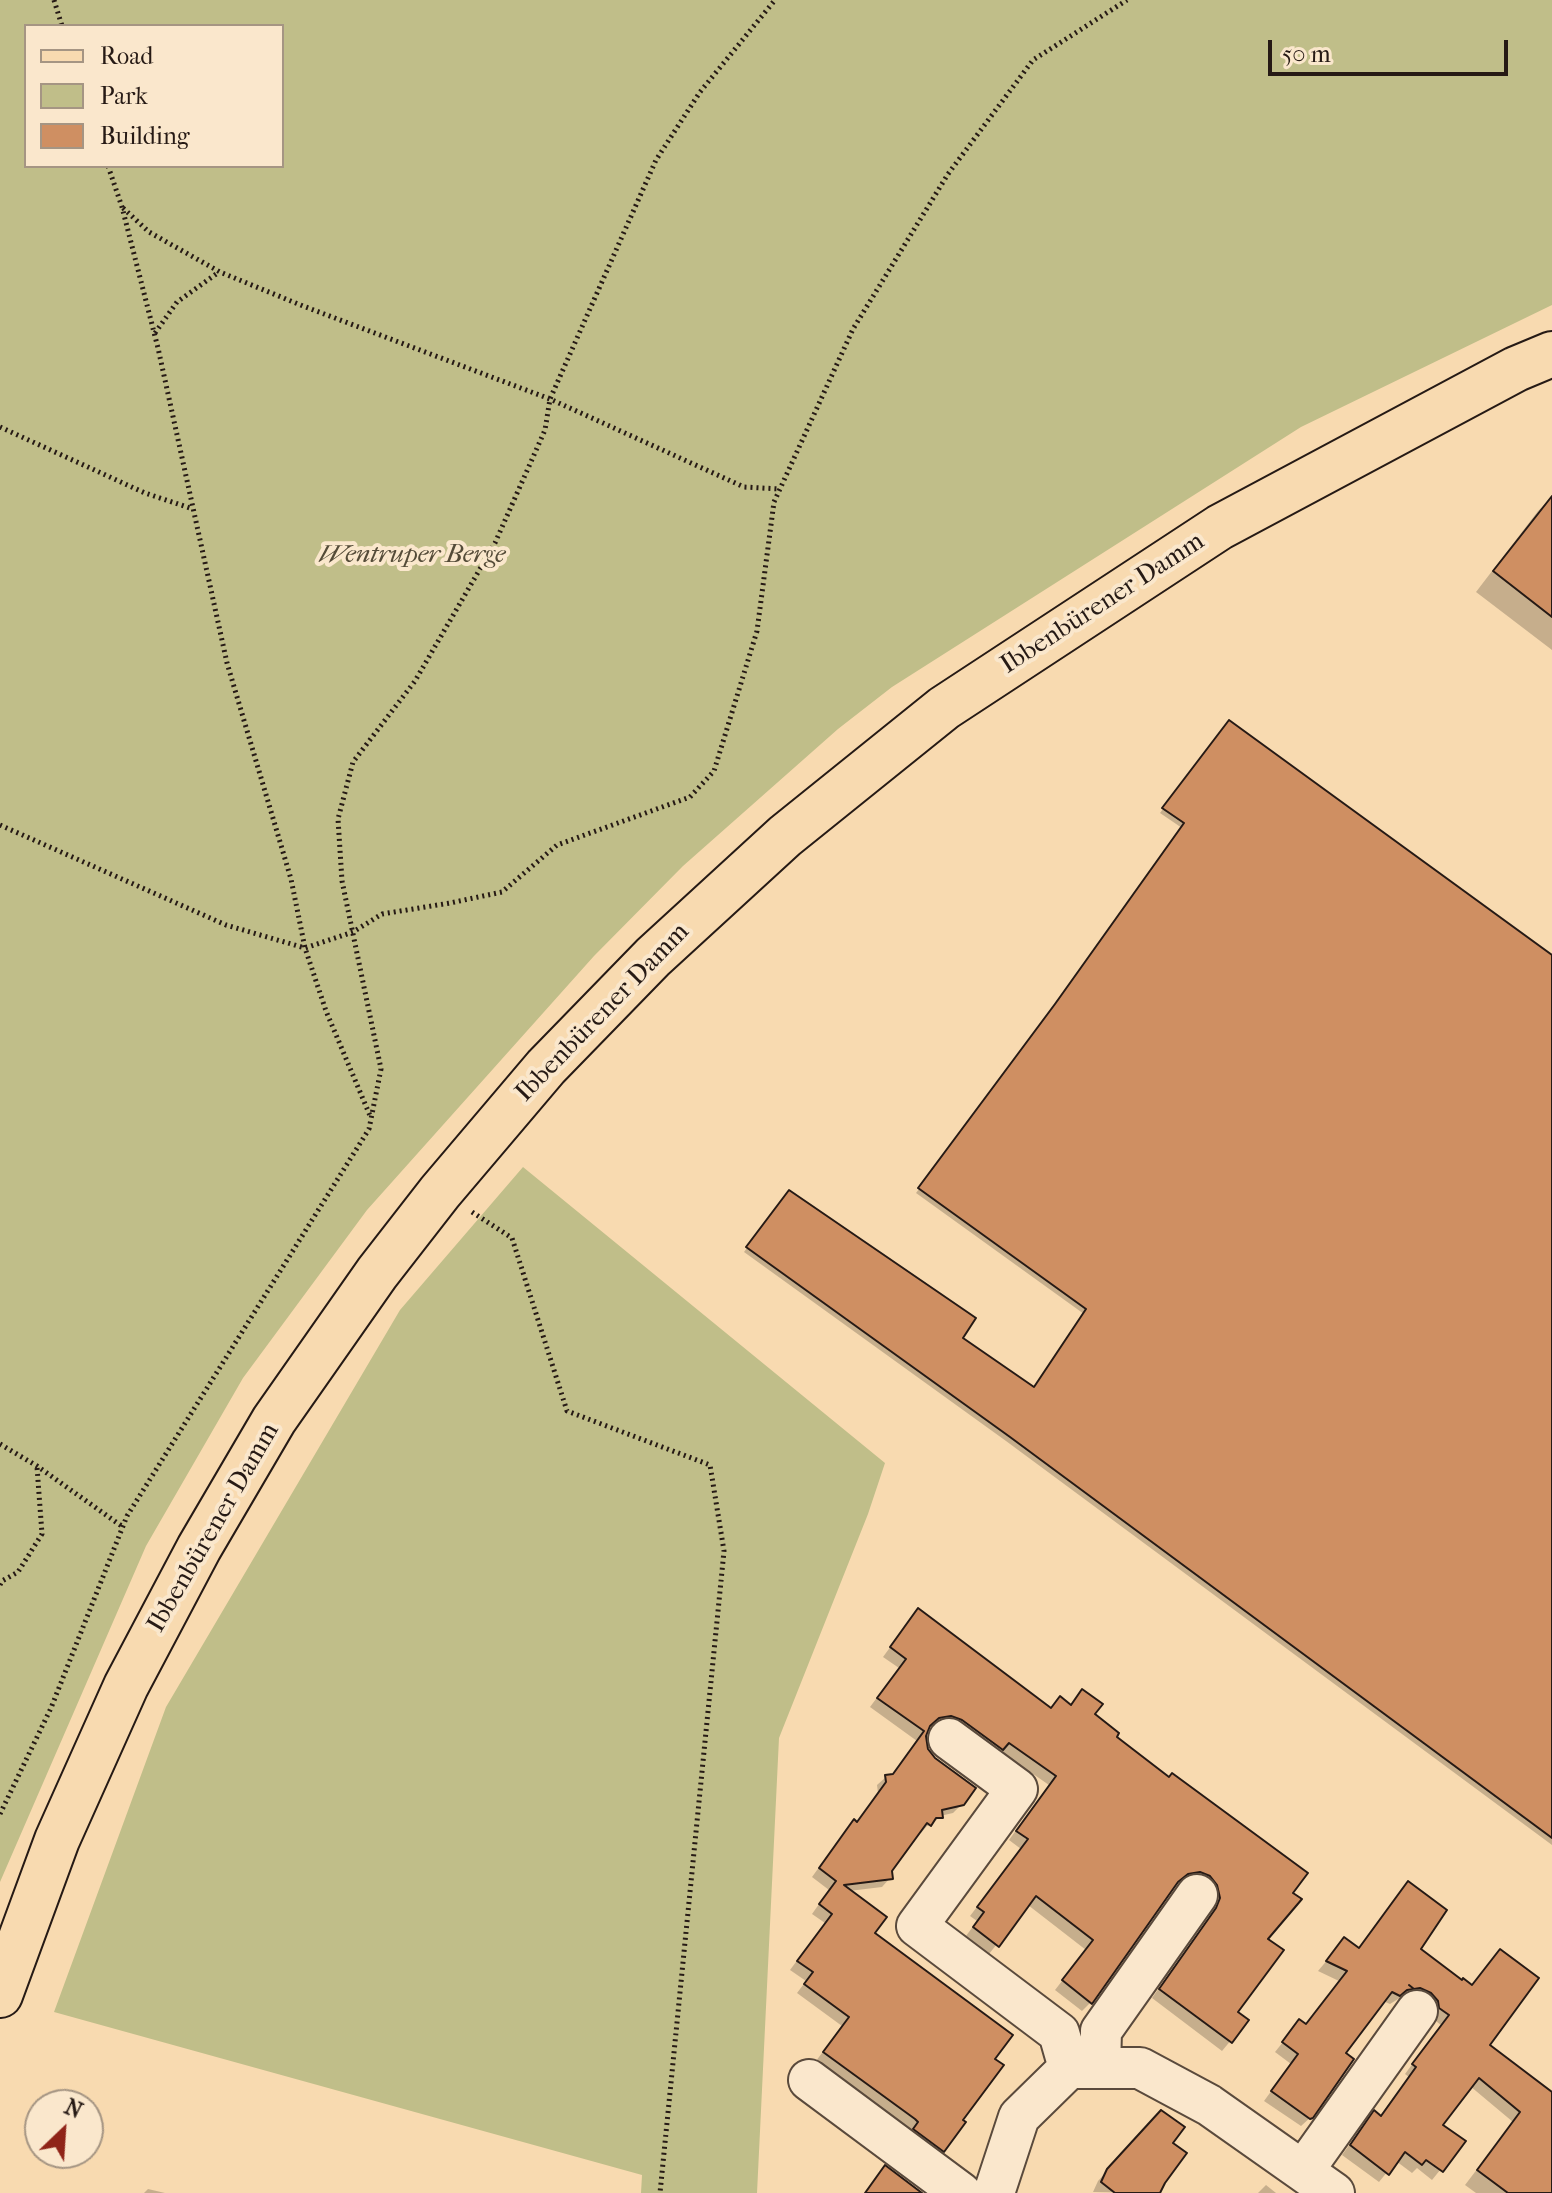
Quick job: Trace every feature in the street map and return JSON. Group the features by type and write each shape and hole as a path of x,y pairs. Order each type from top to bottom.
{"main road":[{"name":"Ibbenbürener Damm","path":"0,1995 63,1826 126,1686 199,1548 274,1420 377,1273 440,1192 546,1067 653,957 785,836 944,708 1220,527 1516,369 1552,354"}],"street":[{"path":"949,1739 1017,1789 917,1926 1059,2033 1084,2068"},
{"path":"994,2193 1019,2117 1084,2068 1101,2031 1197,1895"},
{"path":"1084,2068 1140,2068 1209,2105 1318,2182 1417,2011"},
{"path":"809,2080 961,2193"}],"path":[{"path":"54,0 61,24"},
{"path":"0,1814 51,1708 127,1516 369,1129 381,1069 342,881 338,819 353,762 415,681 495,543 545,430 550,399 656,160 700,92 775,0"},
{"path":"0,825 226,925 305,948 353,932 382,914 502,892 557,845 690,797 714,771 757,631 774,502 853,329 948,174 1033,60 1127,0"},
{"path":"109,168 122,207 154,334 227,663 291,879 305,948 326,1011 371,1119"},
{"path":"122,207 149,232 220,272 550,399 744,487 780,489"},
{"path":"154,334 177,302 220,272"},
{"path":"0,427 145,493 193,509"},
{"path":"440,1192 512,1238 567,1411 710,1465 724,1551 660,2193"},
{"path":"0,1444 37,1466 123,1527"},
{"path":"0,1585 18,1572 42,1534 37,1466"}],"green space":[{"name":"Wentruper Berge","path":"0,0 1552,0 1552,305 1301,427 892,687 838,729 683,866 594,956 367,1210 243,1378 146,1546 0,1882"},
{"path":"523,1167 885,1463 868,1514 779,1738 757,2193 641,2193 642,2175 54,2012 166,1707 400,1310"}],"building":[{"path":"1552,496 1552,617 1493,571"},
{"path":"1229,720 1552,955 1552,1838 1010,1437 746,1247 789,1190 976,1318 963,1338 1034,1387 1086,1309 918,1188 1184,823 1162,808"},
{"path":"918,1608 1051,1708 1060,1696 1071,1705 1082,1689 1103,1704 1095,1714 1119,1733 1117,1737 1169,1777 1172,1773 1308,1873 1293,1893 1302,1899 1268,1939 1284,1950 1238,2012 1249,2020 1232,2043 1159,1989 1220,1898 1217,1885 1210,1876 1200,1872 1188,1874 1178,1882 1092,2004 1062,1980 1093,1940 1036,1896 999,1947 973,1927 984,1912 977,1907 1028,1839 1016,1831 1056,1776 1009,1743 1003,1750 962,1720 951,1716 939,1718 930,1726 926,1736 928,1749 935,1758 976,1788 964,1805 942,1810 943,1818 936,1818 931,1826 927,1823 892,1871 893,1879 844,1885 887,1917 875,1933 1013,2035 995,2059 1004,2065 963,2120 966,2122 944,2152 913,2129 918,2122 915,2119 823,2052 849,2017 804,1984 813,1972 797,1961 832,1914 819,1904 836,1881 819,1868 854,1819 857,1822 886,1782 885,1775 893,1774 924,1731 877,1698 906,1659 890,1647"},
{"path":"1408,1881 1447,1910 1421,1949 1462,1980 1472,1985 1500,1949 1539,1978 1490,2045 1552,2092 1552,2193 1508,2193 1477,2170 1520,2112 1479,2078 1443,2125 1466,2141 1443,2172 1426,2160 1422,2165 1405,2152 1389,2175 1350,2145 1374,2110 1381,2116 1416,2067 1412,2064 1449,2015 1439,2008 1438,2001 1431,1993 1420,1988 1407,1990 1400,1996 1392,1992 1346,2053 1354,2059 1313,2118 1310,2119 1271,2091 1298,2054 1282,2042 1299,2019 1306,2024 1347,1971 1326,1961 1344,1937 1359,1948"},
{"path":"1161,2110 1185,2127 1173,2143 1187,2153 1160,2193 1115,2193 1101,2182 1107,2169"},
{"path":"885,2165 922,2193 865,2193"}]}
